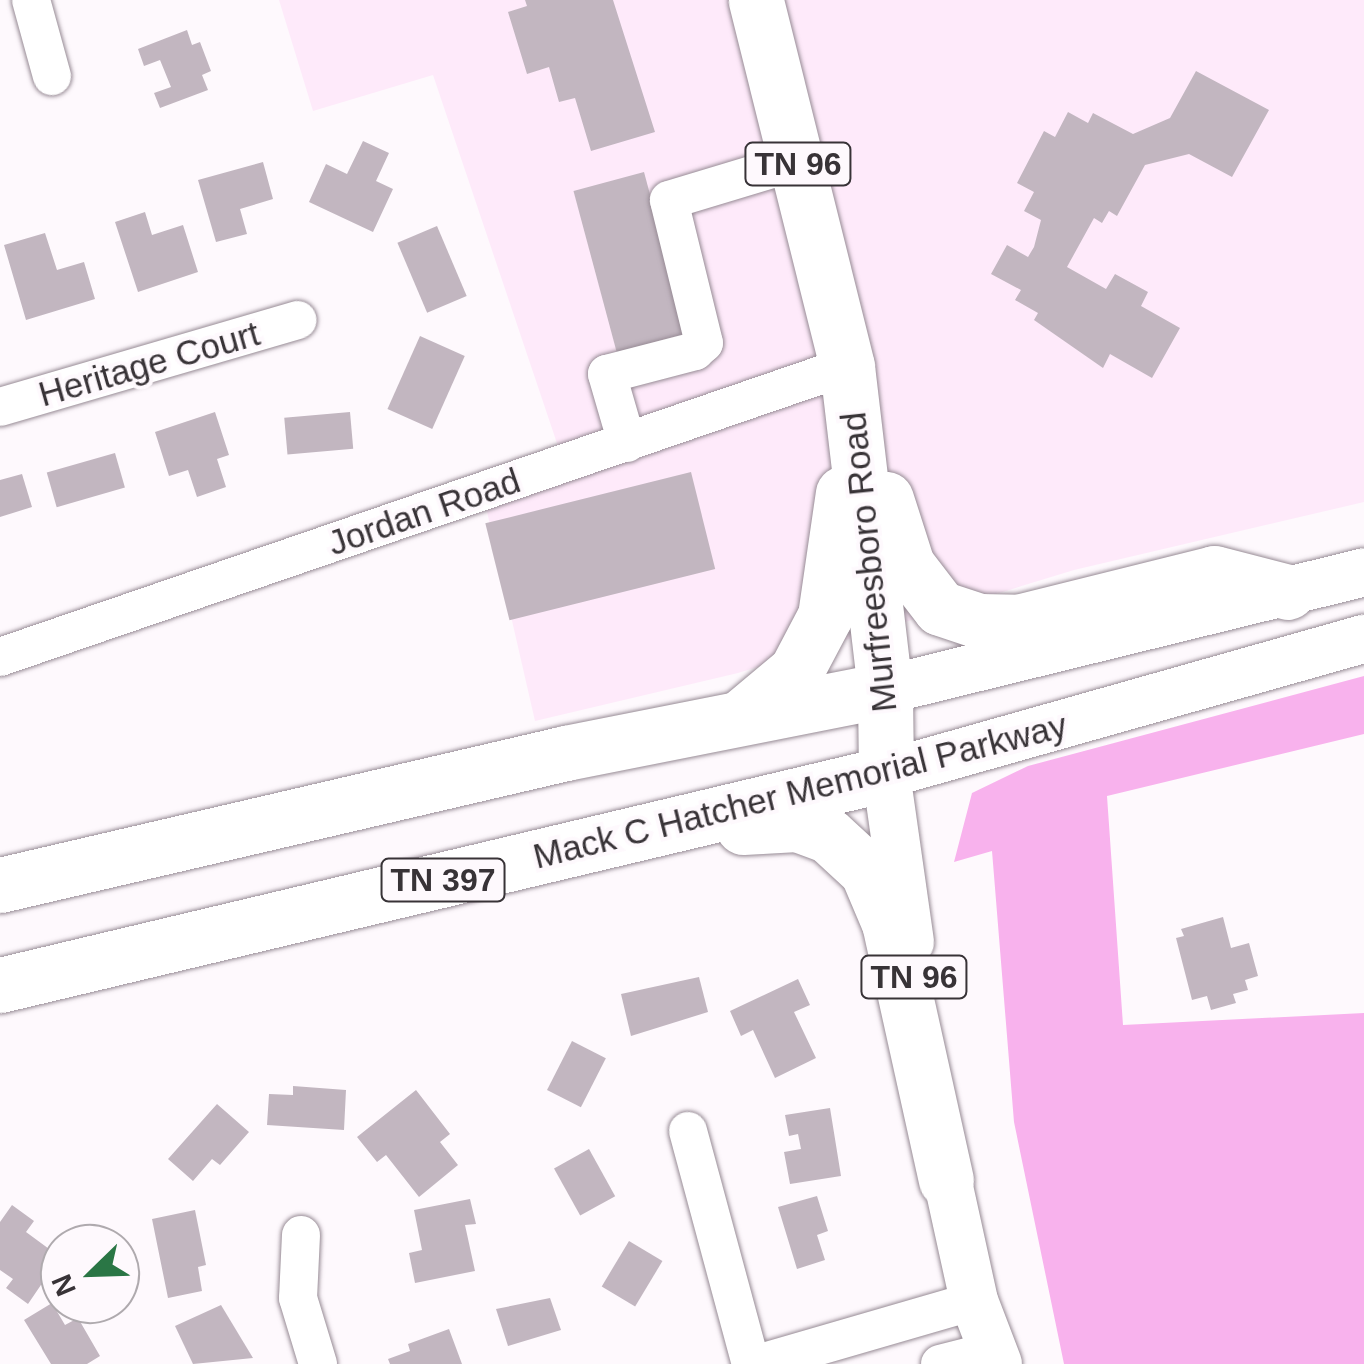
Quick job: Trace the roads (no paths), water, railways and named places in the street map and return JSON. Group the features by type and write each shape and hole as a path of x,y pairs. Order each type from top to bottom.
{"highway":[{"name":"Murfreesboro Road","path":"756,0 851,391 885,690 886,774"},
{"path":"851,391 907,565 940,608 979,621 1018,622 1214,574 1288,592"},
{"path":"741,717 805,660 825,616 851,391"},
{"path":"0,885 741,717 885,690"},
{"name":"Mack C Hatcher Memorial Parkway","path":"0,985 886,774"},
{"path":"414,886 456,896 772,822 828,835 867,871 889,923 946,1180"}],"main road":[{"path":"885,690 1364,572"},
{"name":"Mack C Hatcher Memorial Parkway","path":"886,774 1364,639"},
{"name":"Murfreesboro Road","path":"886,774 946,1180 974,1301 996,1357"}],"street":[{"path":"30,0 52,76"},
{"path":"627,443 607,374 696,351 704,343 669,200 701,194 713,183 801,173"},
{"name":"Heritage Court","path":"0,407 298,320"},
{"name":"Jordan Road","path":"0,657 627,443 851,391"},
{"path":"688,1131 754,1364 974,1301"},
{"path":"300,1235 298,1298 318,1364"},
{"path":"940,1364 996,1357"}]}
